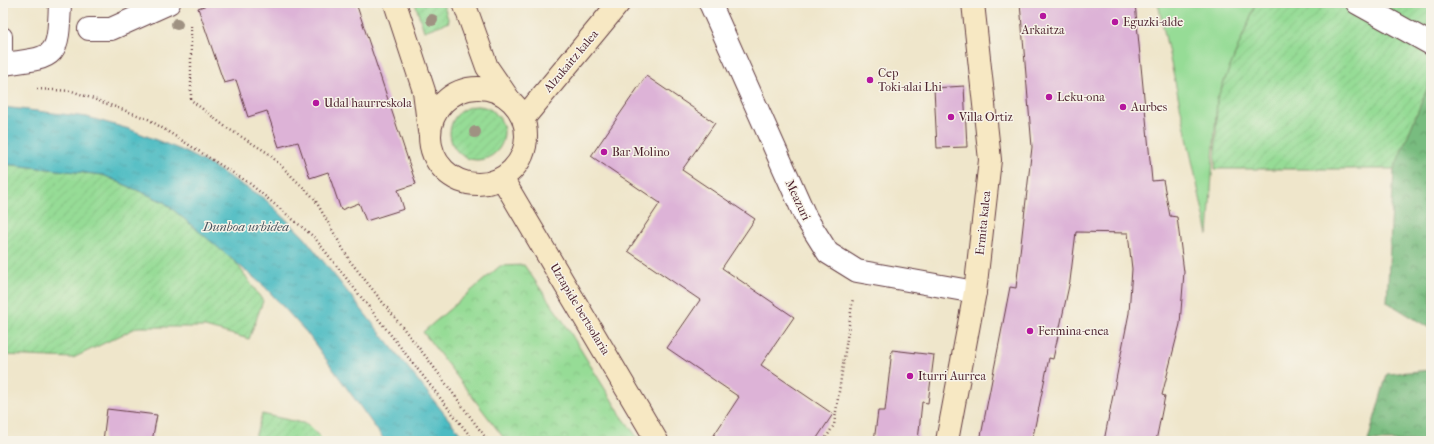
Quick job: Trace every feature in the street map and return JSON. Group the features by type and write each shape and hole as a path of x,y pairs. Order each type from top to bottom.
{"street":[{"path":"3,64 42,59 51,53 57,43 60,3"},
{"path":"89,29 111,29 169,3"},
{"path":"395,3 424,91 431,146 436,160 446,172 459,180 473,184 488,183 502,178 514,167 523,152 526,136 522,119 487,67 464,3"},
{"name":"Alzukaitz kalea","path":"522,119 619,3"},
{"name":"Meazuri","path":"710,3 806,218 828,253 857,271 975,292"},
{"name":"Ermita kalea","path":"948,441 975,292 990,160 974,3"},
{"path":"1357,3 1431,44"},
{"path":"430,131 434,117 442,104 454,94 468,89 483,88 497,92 510,100"},
{"name":"Uztapide bertsolaria","path":"502,178 657,441"}],"lane":[{"path":"3,36 3,64"}],"path":[{"path":"191,16 191,100 227,128 268,153 314,198 350,261 430,362 488,441"},
{"path":"34,89 72,92 148,118 249,183 314,237 474,441"},
{"path":"824,441 834,426 857,271"}],"green space":[{"path":"415,3 443,3 449,22 424,31"},
{"path":"1158,3 1255,3 1217,99 1208,235"},
{"path":"1255,3 1431,3 1431,79 1394,169 1215,169 1217,99"},
{"path":"1431,79 1431,329 1387,302 1394,169"},
{"path":"477,106 487,108 496,114 502,123 504,133 502,143 496,152 487,158 477,160 467,158 458,152 452,143 450,133 452,123 458,114 467,108"},
{"path":"3,164 103,175 164,202 235,261 263,301 249,339 205,327 138,327 73,358 3,355"},
{"path":"524,265 565,324 621,415 640,441 506,441 423,332 500,266"},
{"path":"1431,370 1431,441 1368,441 1387,374"},
{"path":"262,414 307,424 324,441 254,441"}],"water":[{"name":"Dunboa urbidea","path":"3,107 87,117 129,129 181,150 212,166 265,199 304,237 466,441 385,441 307,333 265,287 164,202 103,175 3,164"}],"building":[{"name":"Udal haurreskola","path":"213,3 356,3 416,184 398,190 404,209 366,221 359,203 341,210 328,172 310,178 298,142 279,147 267,111 248,117 236,80 224,83 198,8"},
{"path":"1020,3 1135,3 1152,181 1163,180 1170,216 1177,217 1184,272 1180,324 1162,395 1165,396 1156,441 1104,441 1129,313 1132,269 1128,233 1076,232 1070,281 1053,359 1049,358 1032,441 980,441 1010,287 1016,288 1032,147"},
{"path":"646,76 715,123 682,170 755,219 722,268 794,317 761,365 833,414 815,441 710,441 739,397 667,348 700,300 628,251 660,203 591,156"},
{"name":"Villa Ortiz","path":"964,86 967,147 937,148 934,88"},
{"path":"892,350 934,355 928,403 922,402 918,441 874,441 878,411 885,411"},
{"path":"107,409 157,415 152,441 103,441"}],"place":[{"name":"Arkaitza","path":"1043,16"},
{"name":"Eguzki-alde","path":"1115,22"},
{"name":"Cep Toki-alai Lhi","path":"870,80"},
{"name":"Leku-ona","path":"1049,97"},
{"name":"Udal haurreskola","path":"316,103"},
{"name":"Aurbes","path":"1123,107"},
{"name":"Villa Ortiz","path":"951,117"},
{"name":"Bar Molino","path":"604,152"},
{"name":"Fermina-enea","path":"1030,331"},
{"name":"Iturri Aurrea","path":"910,376"}]}
